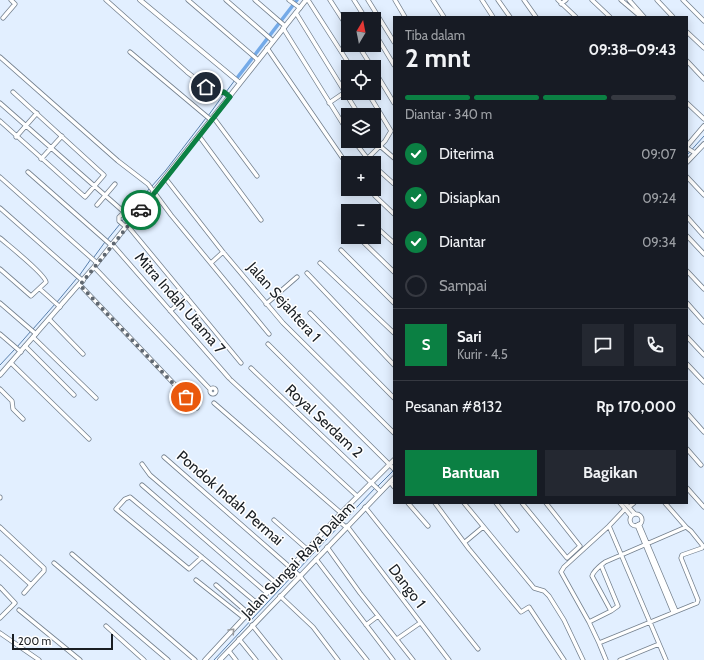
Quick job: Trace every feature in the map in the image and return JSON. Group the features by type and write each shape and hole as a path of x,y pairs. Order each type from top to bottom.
{"street":[{"path":"1,20 15,4 11,0"},
{"path":"106,0 187,72 215,94 224,92 229,96"},
{"path":"140,0 239,82"},
{"path":"188,0 258,60"},
{"path":"226,0 271,40"},
{"path":"255,0 280,21 341,121"},
{"path":"289,0 296,6 296,13 341,82"},
{"path":"296,6 307,0 346,60"},
{"path":"330,0 341,17"},
{"path":"354,0 362,12"},
{"path":"368,0 393,40"},
{"path":"395,0 404,16"},
{"path":"433,0 443,16"},
{"path":"482,0 492,16"},
{"path":"498,0 509,16"},
{"path":"524,0 535,16"},
{"path":"558,0 575,16"},
{"path":"562,4 566,0"},
{"path":"592,0 609,16"},
{"path":"621,0 640,16"},
{"path":"629,0 643,16"},
{"path":"657,0 672,16"},
{"path":"683,0 704,21"},
{"path":"0,375 10,363 17,349 25,346 33,332 49,319 81,283 94,267 95,261 109,242 125,226 137,207 166,179 211,118 258,60 271,40 296,13"},
{"path":"688,33 704,48"},
{"path":"381,44 393,63"},
{"path":"267,48 341,156"},
{"path":"130,52 205,115 211,118 257,176"},
{"path":"0,57 118,161 148,184 171,215 268,334"},
{"path":"688,62 704,79"},
{"path":"381,82 393,101"},
{"path":"0,121 16,137 85,197 104,173 13,92"},
{"path":"329,103 341,95"},
{"path":"372,100 390,128 390,134 393,138"},
{"path":"0,103 27,125 124,212"},
{"path":"688,104 704,119"},
{"path":"16,137 37,113"},
{"path":"688,146 704,126"},
{"path":"381,145 390,134"},
{"path":"41,159 62,136"},
{"path":"199,136 261,220"},
{"path":"688,161 704,144"},
{"path":"381,147 393,157"},
{"path":"370,156 378,148"},
{"path":"688,148 694,153"},
{"name":"Mitra Indah Utama 7","path":"28,172 109,242 230,379 357,496"},
{"path":"381,172 393,183"},
{"path":"0,177 95,261"},
{"path":"688,178 704,195"},
{"name":"Jalan Sejahtera 1","path":"166,179 266,304 393,433"},
{"path":"97,205 115,184"},
{"path":"375,196 393,213"},
{"path":"137,207 124,212 119,217 119,221 187,297 241,363"},
{"path":"0,208 81,283 197,408"},
{"path":"688,218 704,236"},
{"path":"381,231 393,242"},
{"path":"688,237 704,254"},
{"path":"0,238 46,279 46,282 31,296 0,269"},
{"path":"365,244 393,271"},
{"path":"342,250 393,302"},
{"path":"211,263 223,252"},
{"path":"320,263 393,332"},
{"path":"94,267 210,389"},
{"path":"688,272 704,289"},
{"path":"306,273 393,364"},
{"path":"266,304 297,277"},
{"path":"40,289 59,307"},
{"path":"170,311 187,297"},
{"path":"0,302 33,332 96,398"},
{"path":"688,304 704,322"},
{"path":"310,313 393,397"},
{"path":"49,319 83,354"},
{"path":"0,334 17,349"},
{"path":"688,338 704,355"},
{"path":"205,660 267,592 337,520 341,513 357,496 392,467 268,344"},
{"path":"25,346 74,395"},
{"path":"10,363 89,439"},
{"path":"688,365 704,382"},
{"name":"Royal Serdam 2","path":"251,368 379,490"},
{"path":"0,389 12,401 13,409 23,419"},
{"path":"214,403 341,513"},
{"path":"688,414 704,432"},
{"path":"688,450 701,464"},
{"name":"Pondok Indah Permai","path":"164,457 292,568 367,660"},
{"path":"142,464 150,475 276,583"},
{"name":"Jalan Sungai Raya Dalam","path":"220,660 299,575 316,559 345,526 365,507 379,490 393,479"},
{"path":"390,482 393,486"},
{"path":"142,485 267,592"},
{"path":"688,489 704,507"},
{"path":"202,557 189,569 116,510 129,497 202,557 257,603"},
{"path":"409,504 428,526"},
{"path":"436,504 521,612 529,607 564,660"},
{"path":"465,504 534,588 546,592 564,620 583,660"},
{"path":"497,504 517,530"},
{"path":"523,504 567,558 580,546 547,504"},
{"path":"621,504 641,517 642,521 638,525"},
{"path":"625,504 631,516 631,523 638,525 675,612"},
{"path":"606,660 589,622 561,572 564,567 633,504"},
{"path":"599,643 697,603 698,600 681,558 682,556 702,548 703,546 666,504"},
{"path":"365,507 478,649"},
{"path":"631,516 635,514"},
{"path":"274,520 308,550"},
{"name":"Dango 1","path":"337,520 345,526 449,660"},
{"path":"609,526 666,660"},
{"path":"0,527 45,570 24,593"},
{"path":"465,542 483,527"},
{"path":"611,611 592,576 601,565 686,527"},
{"path":"327,547 378,616 413,660"},
{"path":"72,554 195,660"},
{"path":"0,557 31,585"},
{"path":"316,559 393,660"},
{"path":"54,564 168,660"},
{"path":"589,622 618,608 601,565"},
{"path":"196,580 244,618"},
{"path":"216,585 248,613"},
{"path":"0,586 15,603 0,618"},
{"path":"280,596 313,627 338,660"},
{"path":"19,610 80,660"},
{"path":"366,625 378,616"},
{"path":"397,639 420,623"},
{"path":"252,625 280,660"},
{"path":"106,626 144,660"},
{"path":"0,633 39,660"},
{"path":"239,639 256,660"},
{"path":"620,660 659,644"},
{"path":"229,650 236,660"}],"waterway":[{"path":"237,78 297,0"},
{"path":"226,92 235,80"},
{"path":"208,116 224,94"},
{"path":"152,186 206,118"},
{"path":"688,154 704,136"},
{"path":"135,205 150,188"},
{"path":"122,221 133,208"},
{"path":"107,240 120,224"},
{"path":"94,257 105,242"},
{"path":"79,276 91,259"},
{"path":"57,302 77,278"},
{"path":"33,329 55,304"},
{"path":"17,347 31,331"},
{"path":"0,365 15,349"},
{"path":"378,486 393,471"},
{"path":"343,522 375,488"},
{"path":"296,572 341,524"},
{"path":"214,660 294,574"}],"way so far":[{"path":"141,210 80,285 186,397"}],"route":[{"path":"141,210 230,97 222,91 215,94 206,87"}]}
